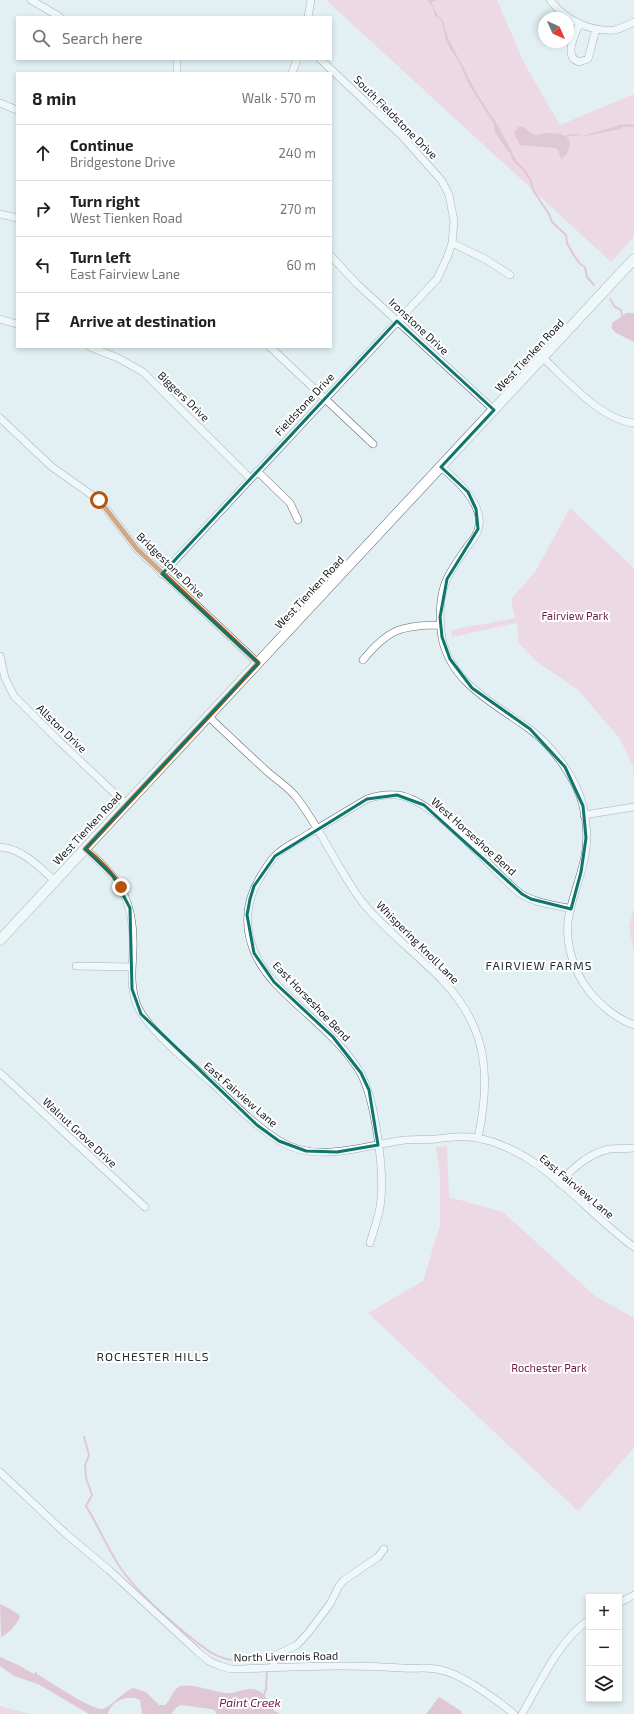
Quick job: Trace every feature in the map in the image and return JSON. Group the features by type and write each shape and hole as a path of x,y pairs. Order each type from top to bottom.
{"street":[{"path":"31,0 58,16"},
{"path":"308,16 311,0"},
{"path":"550,0 560,12 579,24 596,29 614,30 634,22"},
{"path":"579,24 570,50 570,56 574,61 578,62 588,59 596,29"},
{"path":"177,60 178,72"},
{"path":"292,72 297,60"},
{"name":"South Fieldstone Drive","path":"321,60 398,131 442,181 449,195 454,221 452,243"},
{"path":"0,103 16,110"},
{"path":"0,214 16,218"},
{"path":"452,243 485,258 510,275"},
{"name":"Fieldstone Drive","path":"162,574 437,279 448,258 452,243"},
{"name":"Ironstone Drive","path":"332,257 340,267 397,321 494,410"},
{"name":"West Tienken Road","path":"0,940 634,259"},
{"path":"0,319 16,324"},
{"name":"Biggers Drive","path":"93,348 118,358 148,376 250,478"},
{"path":"271,348 373,444"},
{"path":"543,358 595,406 610,416 625,422 634,423"},
{"name":"Bridgestone Drive","path":"0,418 52,467 99,500 137,549 258,663"},
{"path":"441,467 468,492 476,509 478,529 447,579 441,605 440,626 444,646 459,673 472,688 530,729 552,750 565,767 578,791 583,806 584,815 585,855 569,917 569,943 573,961 579,977 594,997 619,1018 634,1025"},
{"path":"257,471 285,498 298,520"},
{"path":"363,660 374,646 394,632 404,628 440,626"},
{"name":"Allston Drive","path":"0,656 5,678 16,698 126,804"},
{"name":"Whispering Knoll Lane","path":"208,716 296,796 318,828 352,887 362,901 383,925 442,980 455,994 470,1016 484,1058 486,1075 486,1096 478,1138"},
{"name":"West Horseshoe Bend","path":"318,828 367,799 376,796 396,795 410,798 424,805 448,824 522,894 542,902 571,909"},
{"path":"584,815 634,807"},
{"name":"East Horseshoe Bend","path":"318,828 287,846 267,865 254,886 247,915 249,939 254,953 274,982 333,1037 350,1057 368,1090 378,1145 381,1174 381,1201 370,1243"},
{"path":"0,847 8,848 21,853 55,881"},
{"name":"East Fairview Lane","path":"85,849 113,876 121,887 130,908 133,928 132,989 141,1014 257,1125 279,1141 306,1152 323,1152 405,1140 458,1137 478,1138 496,1143 518,1153 540,1167 634,1247"},
{"path":"76,966 132,967"},
{"name":"Walnut Grove Drive","path":"0,1073 145,1207"},
{"path":"559,1183 581,1163 596,1153 610,1149 634,1148"},
{"name":"North Livernois Road","path":"0,1472 65,1533 109,1570 178,1635 210,1661 231,1669 365,1665 412,1668 432,1667 462,1678 514,1714"},
{"path":"273,1667 276,1655 297,1645 308,1633 330,1604 339,1586 378,1557 384,1549"},
{"path":"622,1601 634,1595"},
{"path":"522,1714 548,1668 569,1637 586,1623"}],"highlighted area":[{"path":"397,321 494,410 441,467 468,492 476,509 478,529 447,579 440,617 442,637 450,659 472,688 530,729 565,767 583,806 586,838 581,872 571,909 531,899 522,894 424,805 397,795 367,799 275,856 254,886 250,899 247,915 254,953 274,982 333,1037 361,1073 369,1090 378,1145 337,1152 306,1151 279,1141 257,1125 141,1014 132,989 130,908 113,876 85,849 258,663 162,574 250,478"}],"green space":[{"path":"326,0 497,0 524,63 560,125 634,94 634,237 611,262"},
{"name":"Fairview Park","path":"570,508 634,568 634,780 633,766 620,739 578,690 536,661 519,643 517,623 452,637 451,630 515,618 511,599 535,572"},
{"path":"634,907 634,953 629,926"},
{"name":"Rochester Park","path":"447,1146 449,1197 503,1212 594,1295 634,1318 634,1448 578,1511 368,1313 423,1281 440,1225 440,1175 436,1147"},
{"path":"0,1706 30,1714 0,1714"}],"water":[{"path":"428,0 430,0 438,16 442,19 449,40 476,92 500,129 518,164 512,160 511,154 495,132 494,124 469,85 458,60 450,49 445,37 441,20 435,16 433,8"},
{"path":"620,125 634,125 634,127 623,127 620,129 584,136"},
{"path":"518,127 524,127 534,135 549,133 565,136 569,134 582,135 566,137 569,140 569,148 567,154 561,159 558,150 555,148 520,145 514,133"},
{"path":"626,313 634,313 634,342 616,333 612,329 612,323"},
{"path":"0,1604 14,1611 20,1616 7,1634 1,1637"},
{"name":"Paint Creek","path":"0,1657 34,1674 37,1671 37,1674 61,1689 81,1701 98,1708 105,1708 133,1688 146,1692 159,1705 165,1705 178,1687 186,1685 226,1693 255,1689 265,1696 276,1712 281,1714 217,1714 214,1710 210,1709 181,1705 171,1714 142,1714 140,1700 136,1698 126,1698 112,1705 108,1714 89,1714 38,1684 14,1676 0,1666"},
{"path":"439,1697 461,1711 462,1714 426,1714"}],"waterway":[{"path":"429,0 435,0"},
{"path":"516,162 524,170 531,181 533,190 549,214 552,222 566,235 567,243 573,254 580,264 585,267 587,277 594,285"},
{"path":"610,299 615,307 621,310 622,315"},
{"path":"84,1437 89,1455 85,1465 86,1478 92,1495 86,1506 112,1555 130,1581 163,1614 187,1635 210,1652 223,1658 238,1661 253,1662 269,1660 268,1666"},
{"path":"264,1695 266,1689 267,1670"}],"district":[{"name":"FAIRVIEW FARMS","path":"539,965"},
{"name":"ROCHESTER HILLS","path":"153,1356"}],"route":[{"path":"99,500 137,549 258,663 85,849 97,859 121,887"}]}
